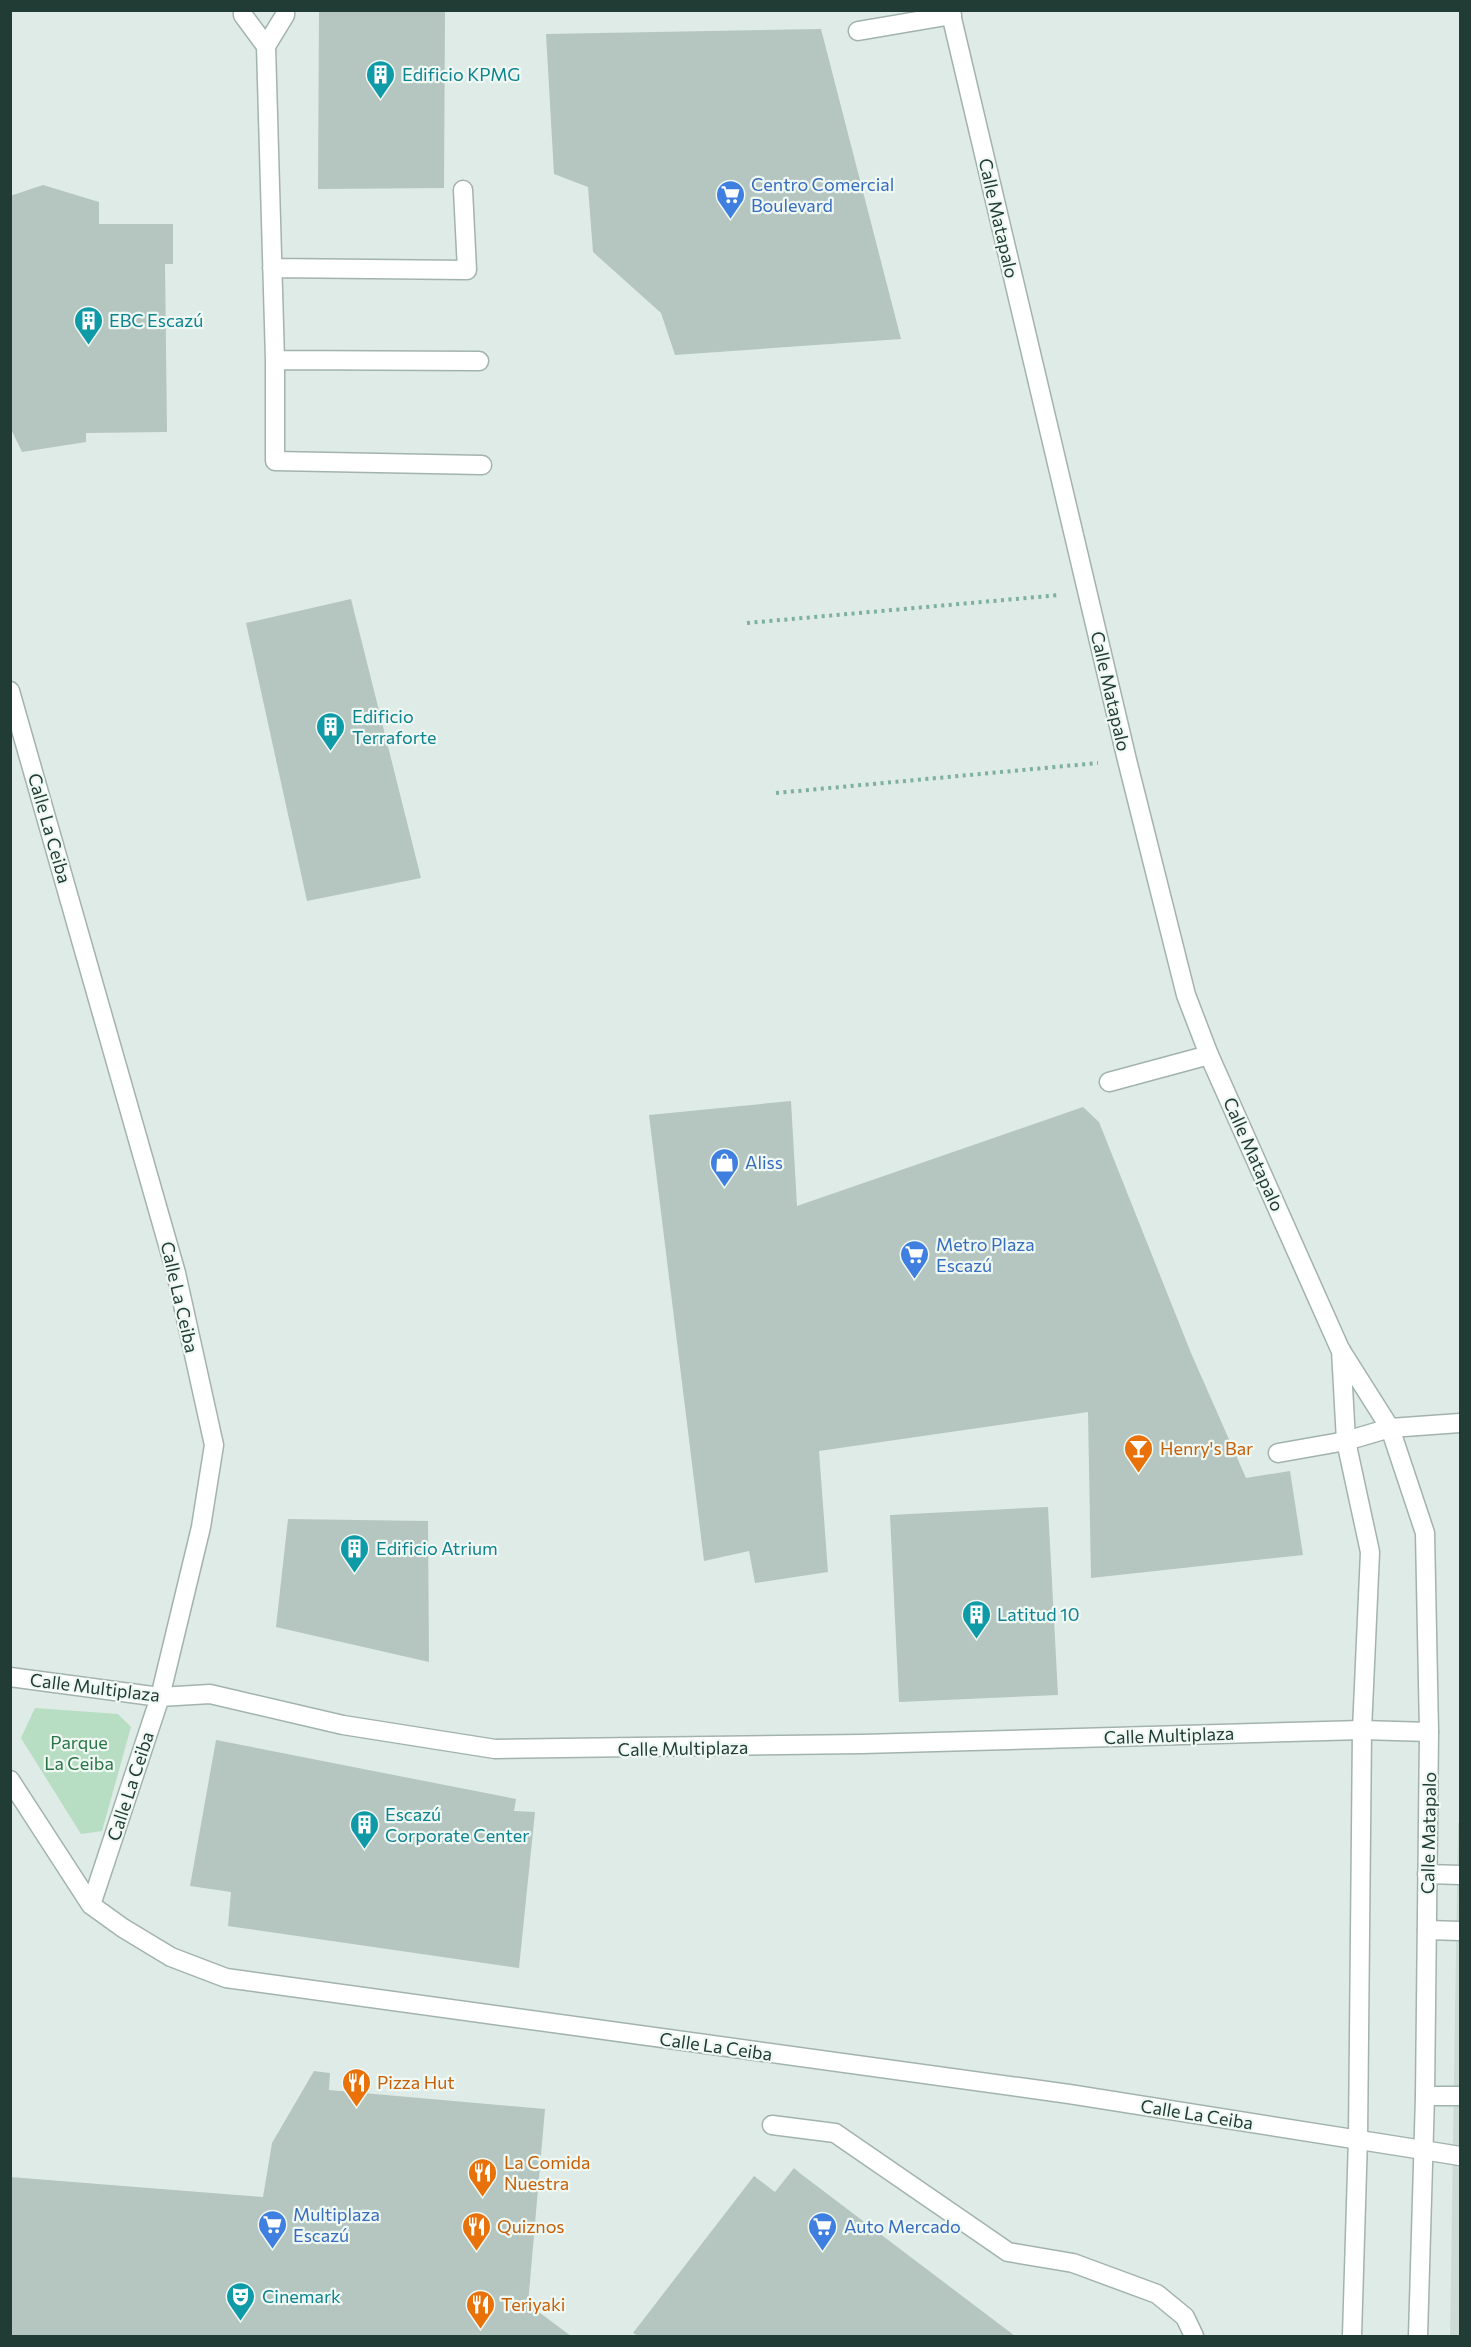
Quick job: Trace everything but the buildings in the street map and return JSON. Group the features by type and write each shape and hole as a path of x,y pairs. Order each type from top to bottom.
{"street":[{"path":"243,10 243,15 266,46"},
{"path":"285,10 285,15 266,46 275,360 275,461 482,465"},
{"path":"858,31 951,13"},
{"name":"Calle Matapalo","path":"951,13 1127,760 1186,995 1209,1055 1340,1349 1390,1428 1425,1533 1429,1732 1425,2096 1418,2337"},
{"path":"272,268 466,270 463,190"},
{"path":"275,360 479,361"},
{"name":"Calle La Ceiba","path":"10,691 176,1273 214,1445 201,1527 160,1697 91,1905"},
{"path":"1109,1082 1209,1055"},
{"name":"Calle Matapalo","path":"1340,1349 1346,1441 1370,1552 1362,1730 1358,2138 1353,2337"},
{"path":"1278,1453 1346,1441 1390,1428 1461,1423"},
{"name":"Calle Multiplaza","path":"10,1677 160,1697 210,1694 343,1725 495,1749 838,1745 1362,1730 1429,1732"},
{"name":"Calle La Ceiba","path":"10,1780 91,1905 123,1928 171,1957 226,1978 1069,2094 1358,2138"},
{"path":"1427,1874 1461,1875"},
{"path":"1427,1930 1461,1931"},
{"path":"1425,2096 1461,2096"},
{"path":"772,2125 835,2133 1008,2252 1073,2263 1158,2294 1185,2317 1194,2337"},
{"path":"1358,2138 1461,2156"}],"path":[{"path":"747,623 1088,592"},
{"path":"776,793 1127,760"}],"shaded area":[{"path":"1458,1823 1460,1823 1460,2336 1450,2336"}],"green space":[{"name":"Parque La Ceiba","path":"35,1708 118,1714 131,1727 102,1831 81,1834 21,1738"}],"place":[{"name":"Edificio KPMG","path":"381,100"},
{"name":"Centro Comercial Boulevard","path":"730,220"},
{"name":"EBC Escazú","path":"88,346"},
{"name":"Edificio Terraforte","path":"331,752"},
{"name":"Aliss","path":"724,1188"},
{"name":"Metro Plaza Escazú","path":"915,1280"},
{"name":"Henry's Bar","path":"1139,1474"},
{"name":"Edificio Atrium","path":"355,1574"},
{"name":"Latitud 10","path":"976,1640"},
{"name":"Escazú Corporate Center","path":"364,1850"},
{"name":"Pizza Hut","path":"356,2108"},
{"name":"La Comida Nuestra","path":"483,2198"},
{"name":"Multiplaza Escazú","path":"272,2250"},
{"name":"Quiznos","path":"476,2252"},
{"name":"Auto Mercado","path":"823,2252"},
{"name":"Cinemark","path":"241,2322"},
{"name":"Teriyaki","path":"480,2330"}]}
